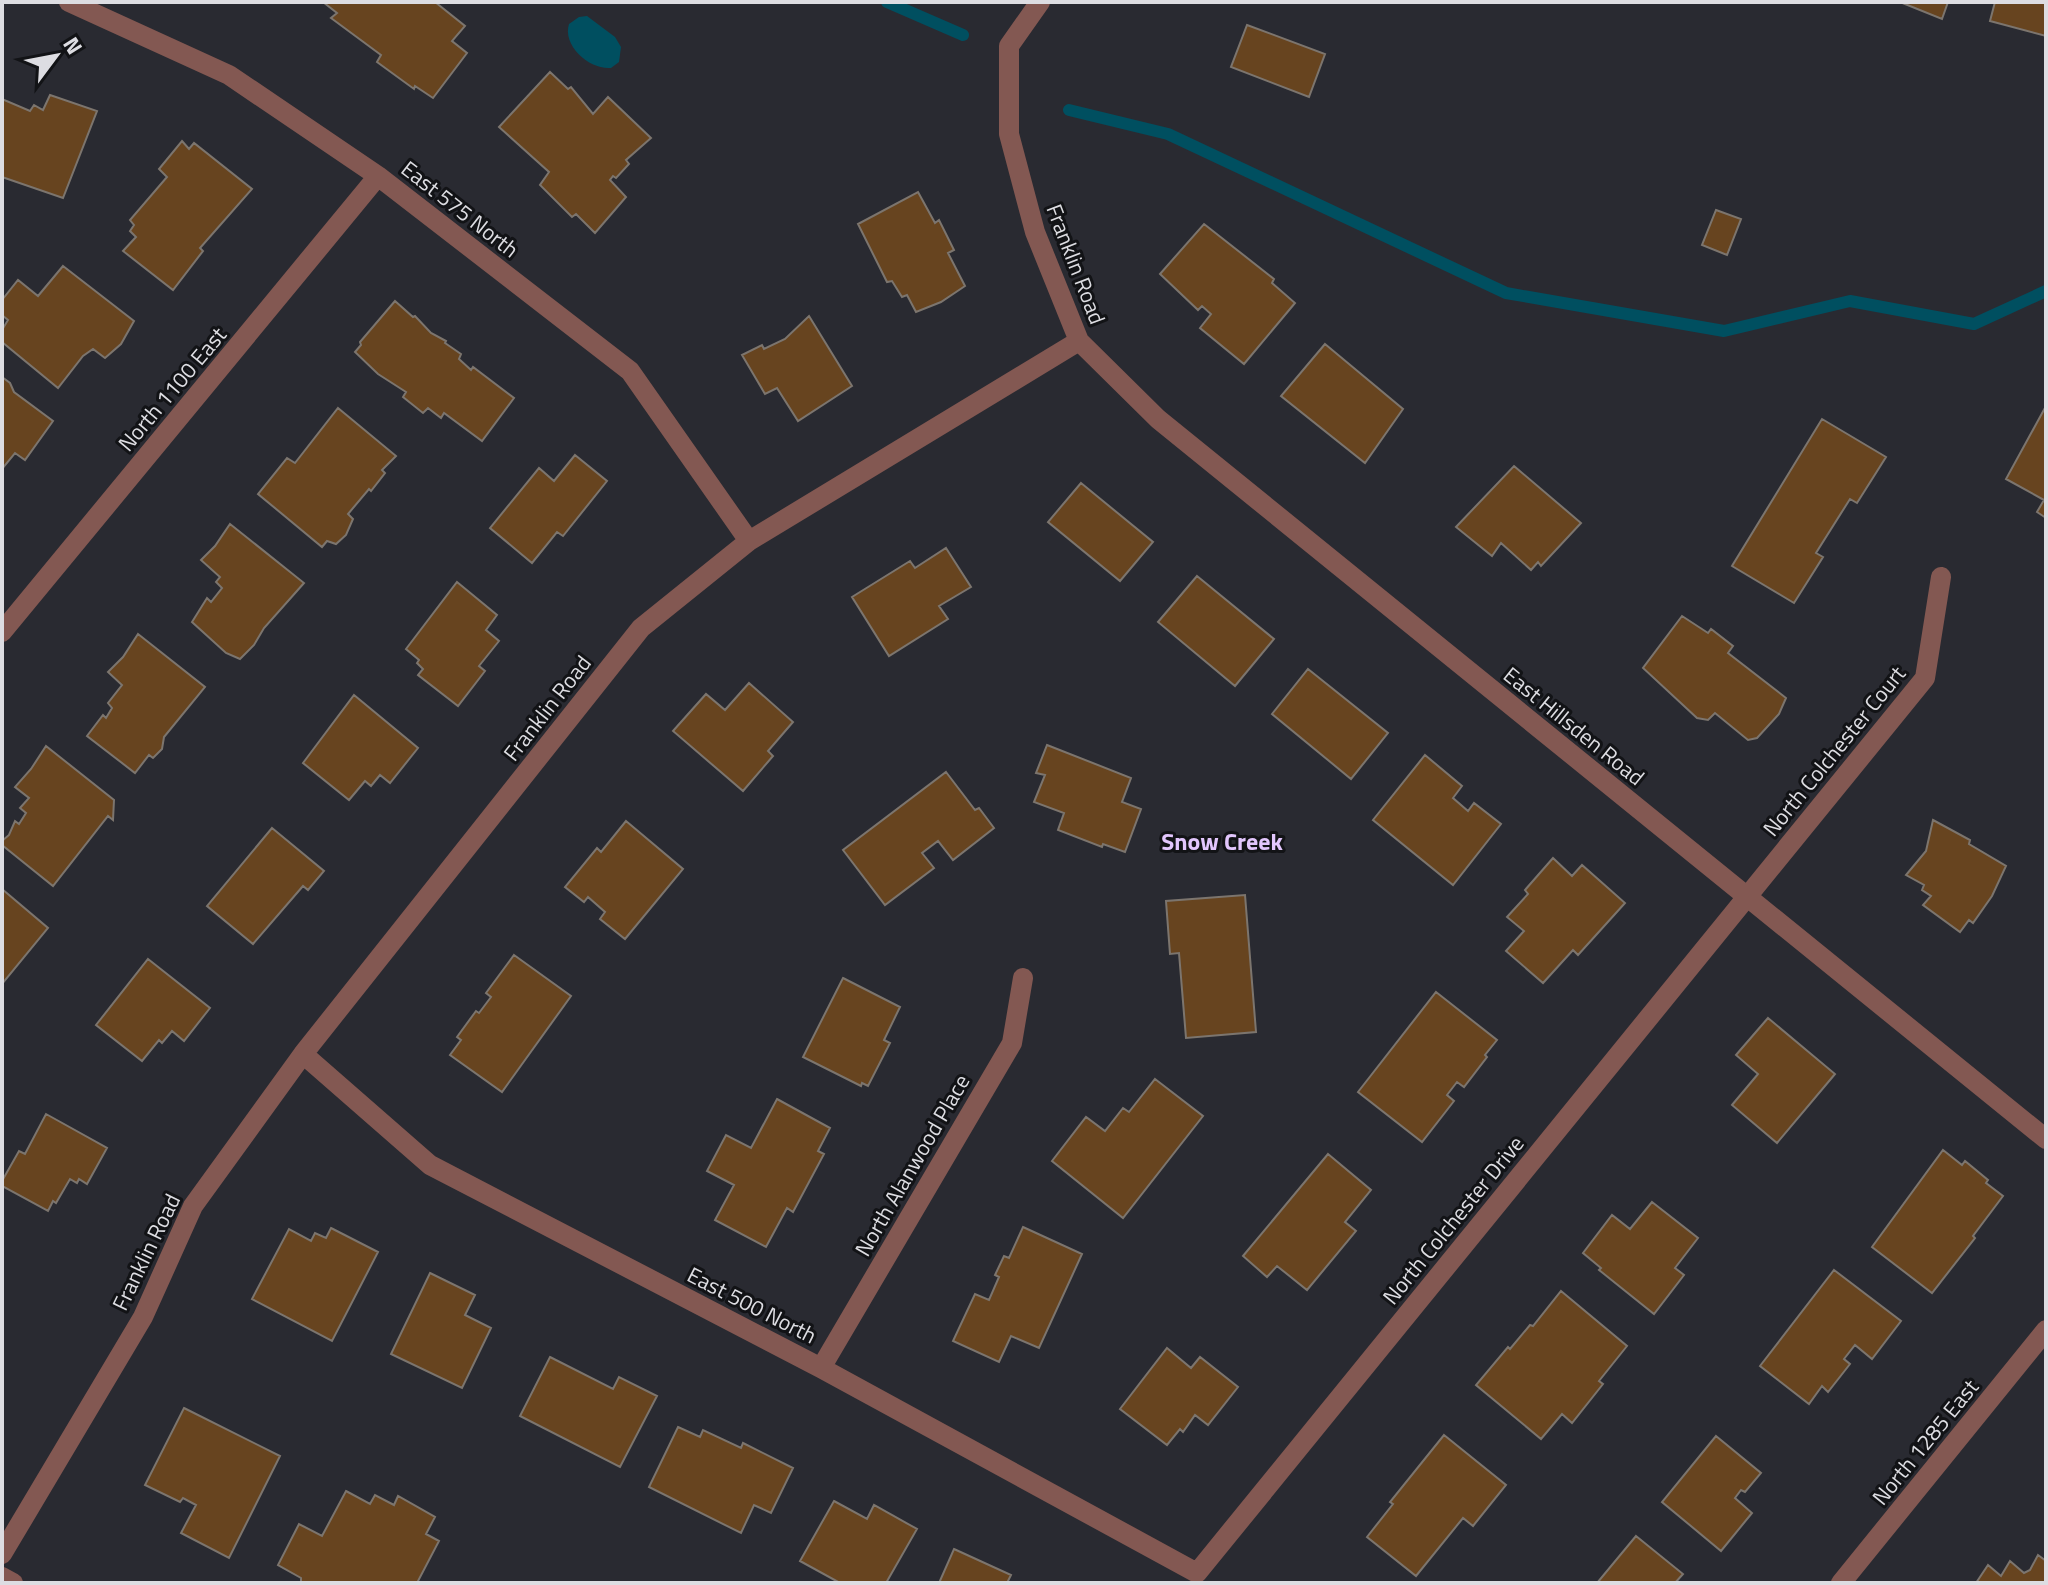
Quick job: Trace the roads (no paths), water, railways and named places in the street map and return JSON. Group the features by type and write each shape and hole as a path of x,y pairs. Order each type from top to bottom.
{"street":[{"name":"East 575 North","path":"69,2 229,75 378,176 630,371 749,541"},
{"name":"Franklin Road","path":"2,1554 143,1317 193,1206 303,1054 641,628 749,541 1079,341 1035,232 1009,134 1009,46 1040,2"},
{"name":"North 1100 East","path":"2,632 378,176"},
{"name":"East Hillsden Road","path":"1079,341 1158,419 2046,1139"},
{"name":"North Colchester Court","path":"1747,897 1925,678 1941,577"},
{"name":"North Colchester Drive","path":"1197,1573 1747,897"},
{"name":"North Alanwood Place","path":"821,1368 1012,1043 1023,978"},
{"name":"East 500 North","path":"303,1054 430,1165 821,1368 1197,1573"},
{"name":"North 1285 East","path":"1841,1583 2046,1330"},
{"path":"2,1577 13,1583"}],"water":[{"path":"587,16 615,37 621,47 619,62 611,68 587,61 570,40 569,24"}],"waterway":[{"path":"887,2 963,35"},
{"path":"1069,110 1168,134 1506,293 1724,331 1850,301 1974,324 2046,291"}],"district":[{"name":"Snow Creek","path":"1222,841"}]}
